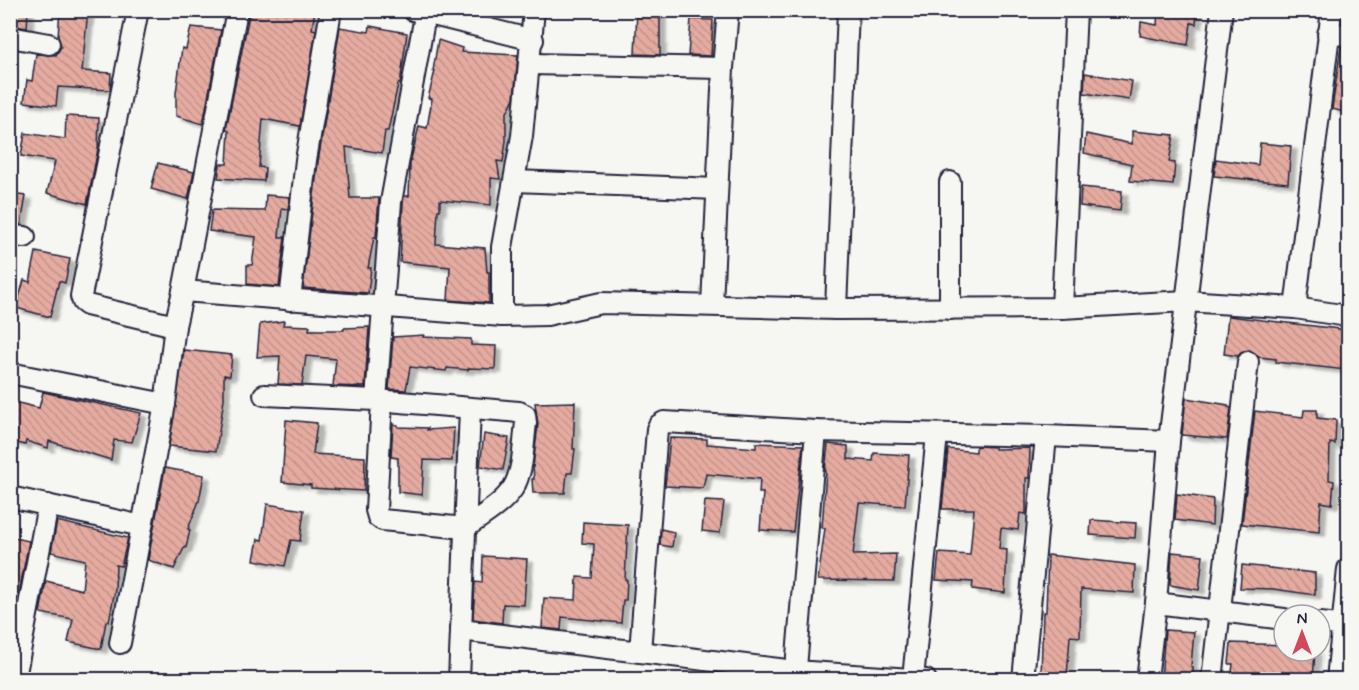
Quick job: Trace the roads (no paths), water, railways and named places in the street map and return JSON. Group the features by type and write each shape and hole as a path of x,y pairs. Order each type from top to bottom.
{"street":[{"path":"138,10 81,296 87,305 175,326"},
{"path":"120,643 165,404 175,326 237,10"},
{"path":"290,300 306,160 331,10"},
{"path":"502,316 502,247 515,181 531,64 534,10"},
{"path":"712,305 723,68 728,10"},
{"path":"836,309 848,10"},
{"path":"1062,308 1076,10"},
{"path":"1147,680 1156,603 1169,441 1222,10"},
{"path":"1296,308 1332,10"},
{"path":"264,395 379,400 519,412 525,416 526,423 520,473 512,489 501,501 465,528 382,520 378,517 376,510 379,400 382,307 391,202 422,12 533,40"},
{"path":"1328,34 1348,35"},
{"path":"10,37 49,44"},
{"path":"531,64 723,68"},
{"path":"515,181 717,189"},
{"path":"950,309 951,182"},
{"path":"183,291 502,316 547,315 601,303 836,309 950,309 1062,308 1186,301 1296,308 1348,316"},
{"path":"1212,680 1248,362"},
{"path":"10,373 165,404"},
{"path":"459,680 470,409"},
{"path":"640,652 657,429 664,422 816,431 1169,441"},
{"path":"795,675 816,431"},
{"path":"913,679 937,435"},
{"path":"1023,680 1046,436"},
{"path":"10,497 142,526"},
{"path":"15,678 48,505"},
{"path":"1337,680 1346,626 1348,569"},
{"path":"1156,603 1272,618"},
{"path":"461,630 640,652 795,675 926,680"}]}
